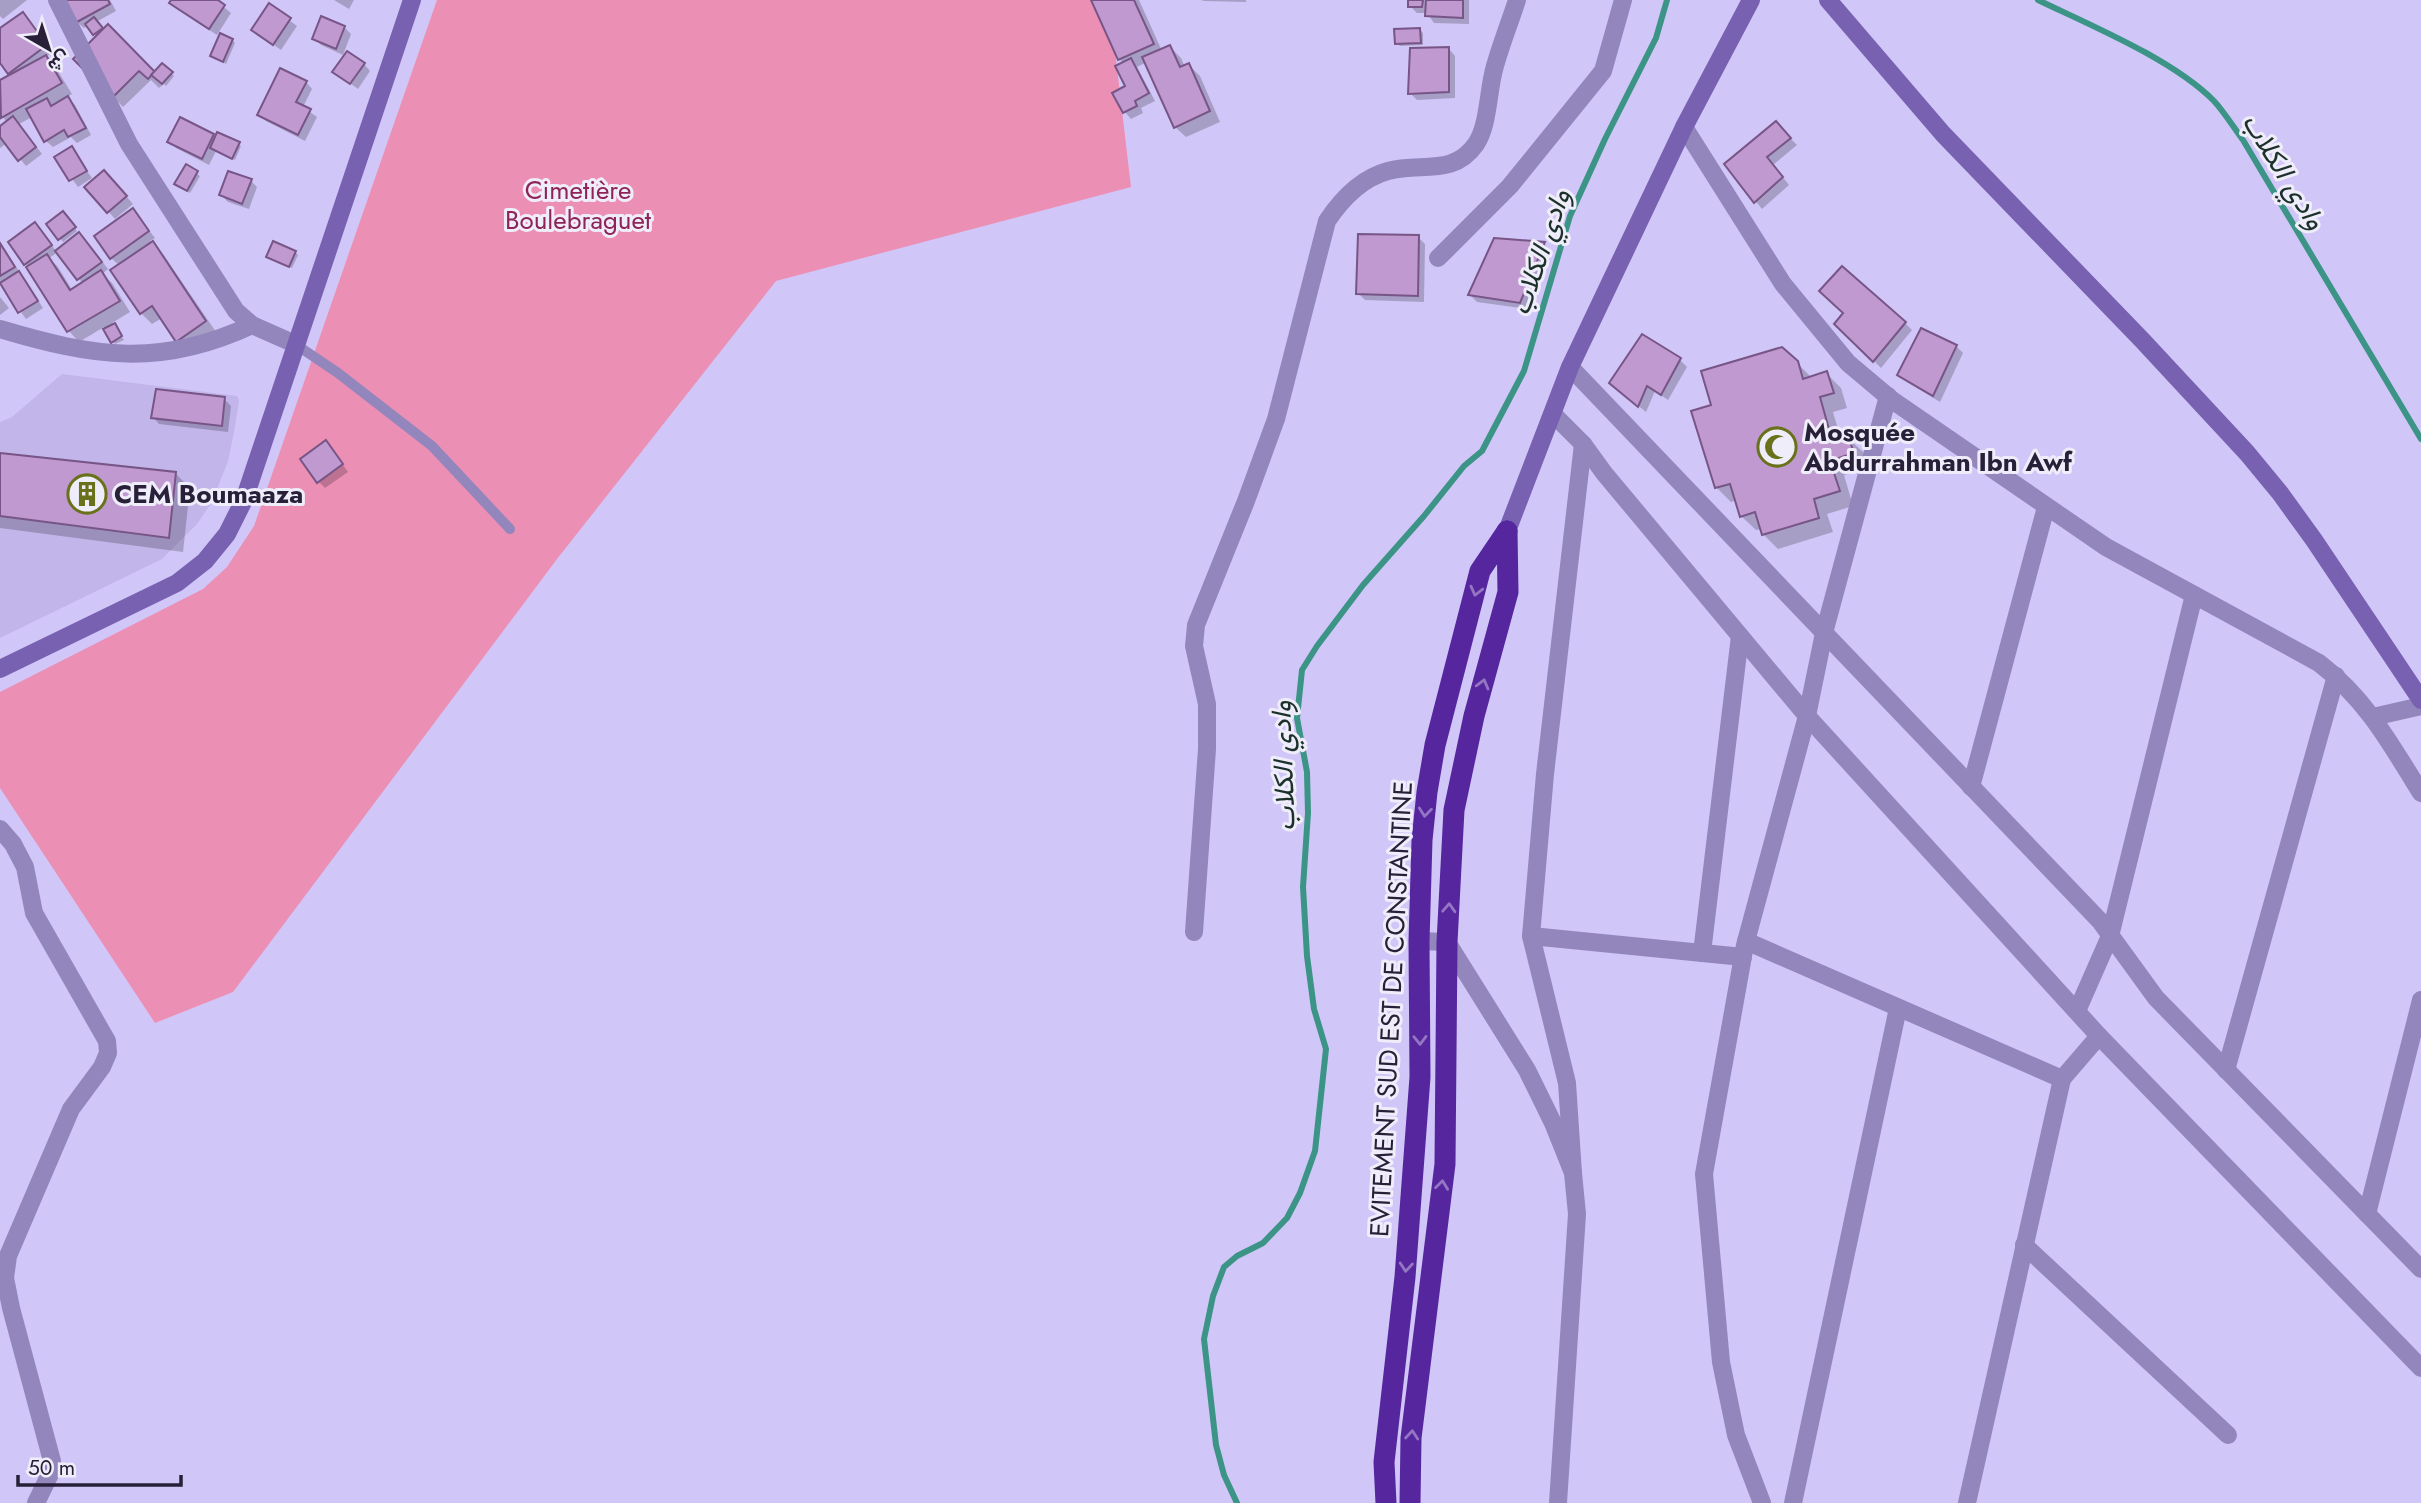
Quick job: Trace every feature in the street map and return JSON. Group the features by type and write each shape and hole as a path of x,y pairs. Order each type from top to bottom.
{"highway":[{"name":"EVITEMENT SUD EST DE CONSTANTINE","path":"1386,1503 1384,1462 1405,1277 1420,1077 1419,941 1422,841 1427,792 1435,745 1480,571 1507,531"},
{"name":"EVITEMENT SUD EST DE CONSTANTINE","path":"1410,1503 1411,1438 1445,1164 1447,942 1454,810 1474,716 1508,592 1507,531"}],"main road":[{"path":"0,668 177,583 205,561 227,534 244,500 412,0"},
{"name":"EVITEMENT SUD EST DE CONSTANTINE","path":"1507,531 1570,367 1684,127 1751,0"},
{"path":"1828,0 1943,135 2142,340 2247,453 2307,531 2421,700"}],"street":[{"path":"57,0 129,144 236,311 252,325 295,344"},
{"path":"1194,932 1207,749 1207,704 1194,646 1196,625 1276,419 1327,221 1339,204 1370,180 1387,171 1440,167 1454,163 1476,144 1483,130 1495,64 1517,0"},
{"path":"1438,258 1510,186 1603,71 1623,0"},
{"path":"1684,127 1783,284 1848,363 1888,396 2106,547 2319,663 2361,701 2421,793"},
{"path":"0,329 99,353 153,354 187,349 224,338 252,325"},
{"path":"1570,367 2100,921 2156,998 2421,1269"},
{"path":"1762,1503 1736,1435 1721,1362 1704,1174 1744,949 1807,716 1824,633 1888,396"},
{"path":"1553,414 1583,444 1807,716 2099,1036 2421,1368"},
{"path":"1558,1503 1577,1214 1567,1083 1531,936 1545,774 1583,444"},
{"path":"1971,787 2046,507"},
{"path":"2077,1012 2110,936 2194,596"},
{"path":"1702,953 1740,636"},
{"path":"2226,1070 2336,676"},
{"path":"2373,717 2421,706"},
{"path":"0,829 13,844 25,867 34,913 107,1041 108,1053 102,1067 71,1109 8,1256 5,1278 9,1298 52,1461 50,1475 36,1503"},
{"path":"1531,936 1702,953 1744,949 1898,1008 2062,1079"},
{"path":"1419,941 1447,942 1527,1070 1573,1173"},
{"path":"2367,1214 2421,1000"},
{"path":"1793,1503 1898,1008"},
{"path":"1967,1503 2062,1079 2099,1036"},
{"path":"2024,1245 2228,1436"}],"lane":[{"path":"295,344 338,373 432,446 510,530"}],"shaded area":[{"path":"62,374 237,396 239,401 228,461 212,502 197,524 162,559 0,638 0,422 12,417"}],"green space":[{"name":"Cimetière Boulebraguet","path":"437,0 1109,0 1131,187 776,281 557,559 233,992 155,1023 0,788 0,692 203,589 227,567 254,526"}],"building":[{"path":"64,0 108,0 110,4 75,23"},
{"path":"171,0 218,0 225,5 209,29 169,3"},
{"path":"1091,0 1134,0 1154,44 1118,60"},
{"path":"1408,0 1423,0 1422,7 1408,7"},
{"path":"1426,0 1463,0 1463,18 1425,16"},
{"path":"269,3 291,18 273,45 251,30"},
{"path":"23,12 47,45 8,74 0,63 0,28"},
{"path":"321,16 345,26 336,49 312,39"},
{"path":"94,17 103,28 93,35 85,24"},
{"path":"108,24 155,72 148,79 139,71 112,98 73,59"},
{"path":"1420,28 1421,43 1395,44 1394,29"},
{"path":"220,33 233,39 223,62 210,56"},
{"path":"1170,45 1180,67 1189,63 1210,111 1174,128 1142,57"},
{"path":"1449,47 1449,92 1408,94 1410,48"},
{"path":"347,51 365,63 350,84 332,72"},
{"path":"46,55 62,83 1,118 0,80"},
{"path":"1131,58 1149,93 1135,101 1137,106 1123,113 1112,93 1125,86 1115,66"},
{"path":"162,63 173,72 162,84 151,75"},
{"path":"280,68 307,81 296,102 311,109 298,135 257,115"},
{"path":"68,96 86,128 68,137 64,130 44,142 26,109 47,98 51,106"},
{"path":"13,116 36,147 18,161 0,137 0,126"},
{"path":"180,117 214,134 202,159 167,142"},
{"path":"1776,121 1791,138 1767,157 1783,177 1754,203 1724,164"},
{"path":"217,132 240,142 232,159 210,148"},
{"path":"72,146 87,171 69,181 54,157"},
{"path":"186,164 198,171 187,191 174,184"},
{"path":"104,170 127,196 107,213 84,187"},
{"path":"228,171 252,179 242,204 219,195"},
{"path":"133,208 149,231 110,259 94,236"},
{"path":"63,211 76,227 58,240 46,224"},
{"path":"35,222 52,245 24,265 8,242"},
{"path":"79,232 102,262 77,280 55,251"},
{"path":"1358,234 1419,235 1418,296 1356,294"},
{"path":"1494,238 1545,242 1520,303 1468,295"},
{"path":"153,241 206,321 176,342 152,306 140,314 110,270"},
{"path":"273,241 296,251 289,267 266,257"},
{"path":"0,243 15,267 0,276"},
{"path":"47,254 70,290 101,270 120,301 67,332 26,267"},
{"path":"1842,266 1906,322 1873,362 1834,324 1843,313 1819,291"},
{"path":"19,271 38,301 18,313 0,283"},
{"path":"115,323 122,336 111,343 103,329"},
{"path":"1921,328 1957,345 1933,396 1897,375"},
{"path":"1642,334 1681,358 1661,395 1647,386 1638,407 1609,383"},
{"name":"Mosquée Abdurrahman Ibn Awf","path":"1782,347 1798,361 1803,379 1827,371 1834,393 1820,397 1832,440 1848,436 1854,453 1830,461 1840,491 1814,499 1819,518 1762,535 1755,512 1740,517 1730,484 1715,488 1691,411 1711,405 1701,371"},
{"path":"156,389 225,397 222,426 151,418"},
{"path":"326,440 343,464 317,483 300,459"},
{"name":"CEM Boumaaza","path":"0,453 176,472 169,538 0,516"}],"waterway":[{"name":"وادي الكلاب","path":"1237,1503 1224,1475 1216,1445 1204,1339 1213,1296 1224,1267 1237,1256 1263,1243 1287,1218 1300,1193 1315,1151 1326,1049 1314,1009 1307,956 1303,887 1308,813 1307,772 1297,718 1302,670 1363,585 1464,466 1482,451 1524,371 1570,216 1656,38 1667,0"},
{"name":"وادي الكلاب","path":"2038,0 2154,57 2214,101 2243,140 2421,439"}],"place":[{"name":"Mosquée Abdurrahman Ibn Awf","path":"1777,447"},
{"name":"CEM Boumaaza","path":"87,494"}]}
